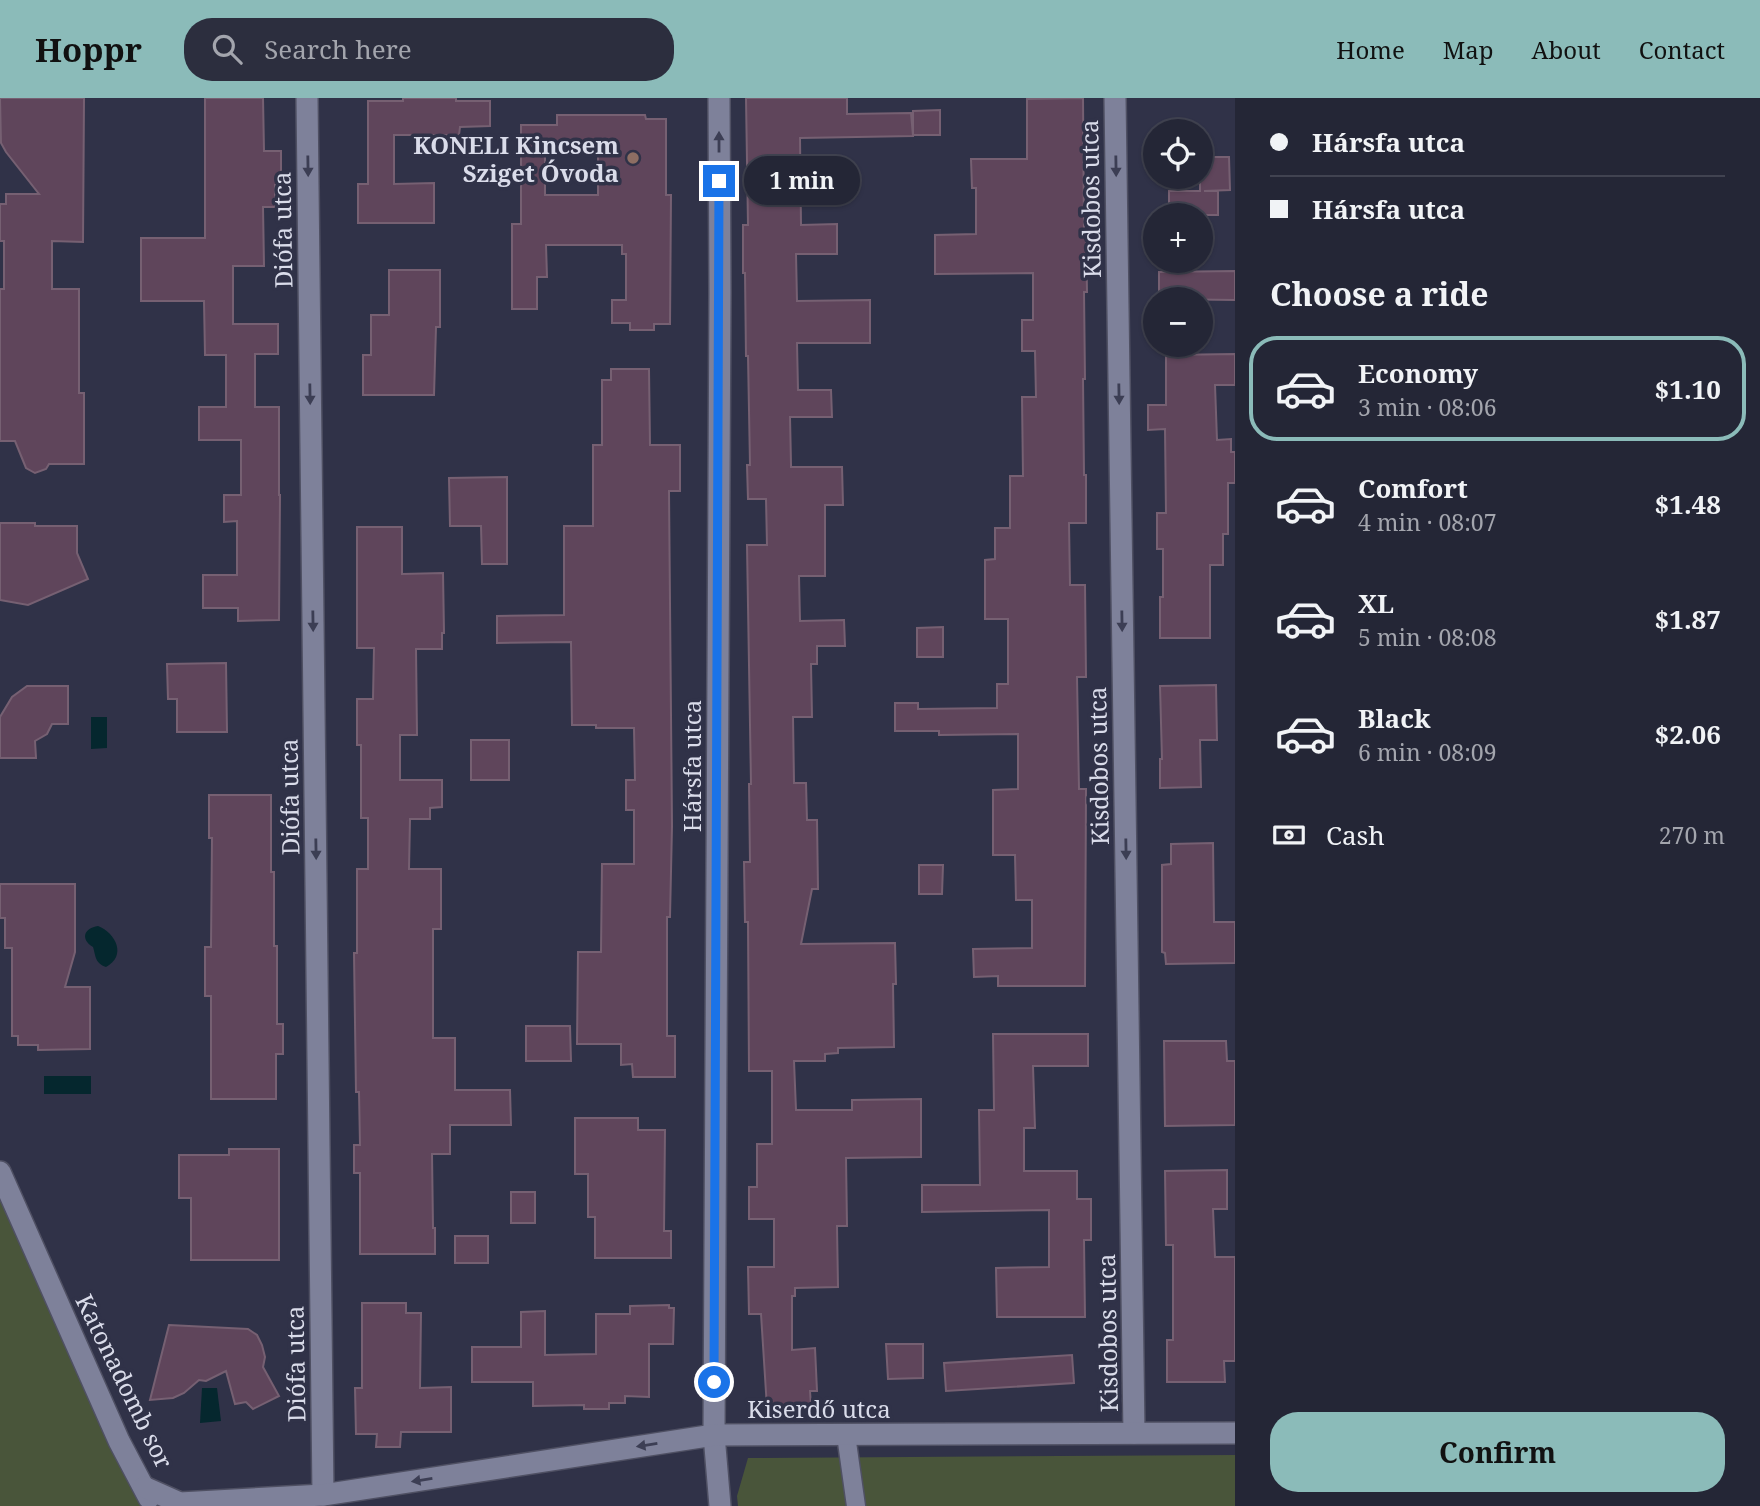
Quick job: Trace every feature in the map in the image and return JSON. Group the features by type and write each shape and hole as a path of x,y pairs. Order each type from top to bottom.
{"street":[{"name":"Diófa utca","path":"307,98 323,1495"},
{"name":"Hársfa utca","path":"719,98 714,1435 720,1506"},
{"name":"Kisdobos utca","path":"1115,98 1134,1433"},
{"name":"Katonadomb sor","path":"0,1172 119,1441 148,1496 179,1505 323,1495"},
{"name":"Kiserdő utca","path":"323,1495 714,1435 1235,1433"}],"lane":[{"path":"846,1435 856,1506"}],"shaded area":[{"path":"91,717 107,717 107,748 91,749"},
{"path":"98,926 110,934 117,945 116,957 106,967 98,962 93,947 85,937 89,929"},
{"path":"44,1076 91,1076 91,1094 44,1094"},
{"path":"0,1187 144,1506 0,1506"},
{"path":"202,1388 217,1388 221,1421 200,1423"},
{"path":"1235,1455 1235,1506 738,1506 737,1496 748,1458"}],"building":[{"path":"0,98 84,98 83,242 52,241 52,289 79,289 79,393 84,393 84,464 49,464 46,469 35,473 26,468 15,441 0,441 0,289 4,289 4,241 0,241 0,204 6,204 6,194 39,194 1,143"},
{"path":"205,98 263,98 264,151 281,151 281,185 275,185 275,207 263,207 264,266 233,266 233,324 278,324 278,354 255,354 255,407 279,407 279,620 238,621 238,608 203,608 203,575 237,575 237,521 224,522 224,495 241,495 241,440 199,440 199,407 226,407 226,355 205,355 204,301 141,301 141,238 205,238"},
{"path":"403,98 490,101 490,126 460,127 459,135 394,135 394,184 434,183 434,223 358,223 358,184 368,184 368,101 403,101"},
{"path":"746,98 847,98 847,114 911,113 913,136 800,138 801,225 837,224 837,254 796,254 797,301 870,300 870,343 797,343 798,390 831,390 832,417 790,417 791,467 842,467 843,505 825,505 825,576 799,576 800,621 844,620 845,646 817,646 817,664 811,664 812,717 793,717 794,783 806,783 807,820 817,820 818,889 812,889 801,944 895,943 896,984 893,984 894,1047 838,1048 838,1053 825,1054 825,1061 794,1061 796,1110 852,1110 852,1100 921,1099 921,1157 846,1158 847,1226 837,1226 838,1287 795,1288 795,1296 792,1296 792,1350 815,1348 817,1391 810,1391 811,1406 767,1408 761,1314 749,1314 748,1267 774,1267 774,1219 749,1219 749,1187 757,1187 757,1144 772,1144 772,1071 749,1071 748,922 745,922 744,862 750,862 751,784 747,545 767,545 766,499 748,499 748,356 743,273 743,225 748,225"},
{"path":"1083,98 1087,292 1084,292 1083,379 1086,523 1069,523 1070,585 1085,585 1086,677 1077,677 1079,789 1086,789 1085,986 998,986 998,976 974,977 973,949 1032,948 1032,900 1016,900 1015,855 993,855 993,790 1018,789 1018,734 939,735 939,731 895,731 895,703 918,703 918,709 997,708 997,684 1008,684 1008,619 985,619 985,560 995,559 995,528 1010,528 1010,476 1023,476 1022,397 1036,397 1035,351 1022,351 1022,320 1033,320 1033,273 935,274 935,235 976,234 976,188 972,188 971,159 1027,159 1027,99"},
{"path":"940,110 940,135 913,135 913,111"},
{"path":"557,115 645,115 646,119 666,119 666,195 671,195 670,324 654,324 654,330 630,330 630,323 612,323 612,300 626,300 626,254 622,254 622,245 546,245 547,277 537,277 537,309 512,309 512,224 521,224 521,125 557,125","holes":["545,147 598,147 598,195 545,195"]},
{"path":"1213,157 1229,157 1230,190 1204,191 1218,191 1218,215 1213,215 1213,203 1169,203 1169,191 1213,189"},
{"path":"389,270 440,270 440,327 436,327 434,395 363,395 363,355 371,355 371,315 389,315"},
{"path":"1235,271 1235,300 1213,300 1213,287 1159,287 1159,273"},
{"path":"1213,354 1235,354 1235,385 1215,385 1217,440 1231,439 1231,452 1235,452 1235,483 1228,483 1228,534 1223,534 1223,565 1210,565 1210,638 1160,638 1163,549 1157,549 1157,513 1166,513 1165,429 1148,430 1148,405 1166,405 1166,357 1213,357"},
{"path":"611,369 649,369 650,445 680,445 680,491 669,491 672,826 670,917 667,917 667,1036 675,1036 675,1077 633,1077 632,1064 621,1065 621,1044 577,1044 578,952 601,952 602,864 634,864 634,810 626,810 626,780 635,780 634,728 572,725 571,642 497,643 497,616 564,615 564,526 593,526 593,445 602,445 602,380 611,380"},
{"path":"507,477 507,564 482,564 481,526 450,526 449,478"},
{"path":"0,523 77,526 77,553 88,579 28,605 0,600"},
{"path":"357,527 402,527 402,574 443,573 442,649 416,649 417,735 400,735 400,780 442,780 442,807 430,808 430,819 410,819 409,869 441,869 441,929 433,929 433,1038 455,1038 455,1090 510,1090 511,1125 450,1125 450,1154 432,1154 435,1254 360,1254 360,1173 354,1173 354,1145 360,1145 359,1092 356,1092 354,953 357,953 357,869 368,869 368,818 361,818 361,745 357,745 357,699 373,699 374,648 357,648"},
{"path":"943,627 943,657 917,657 917,628"},
{"path":"226,663 227,732 177,732 177,699 168,699 167,664"},
{"path":"1216,685 1217,740 1200,740 1201,787 1160,788 1160,686"},
{"path":"27,686 68,686 68,724 52,724 47,734 35,741 36,758 0,758 0,717 12,697"},
{"path":"471,740 509,740 509,780 471,780"},
{"path":"209,795 271,795 277,1024 283,1024 283,1054 276,1054 276,1099 211,1099 211,996 205,996 205,947 211,947 212,838 209,838"},
{"path":"1213,843 1214,922 1235,922 1235,963 1166,964 1165,953 1162,952 1162,865 1171,864 1171,844"},
{"path":"919,865 943,865 942,894 919,894"},
{"path":"0,884 75,884 75,952 65,987 90,987 90,1049 38,1050 38,1045 18,1045 18,1036 12,1036 12,948 5,948 5,918 0,918"},
{"path":"526,1026 570,1026 571,1061 526,1061"},
{"path":"993,1034 1088,1034 1088,1066 1033,1066 1035,1128 1024,1128 1024,1171 1077,1171 1077,1199 1091,1199 1091,1240 1084,1240 1085,1317 997,1317 996,1268 1049,1267 1049,1210 922,1212 922,1185 980,1185 979,1110 994,1110"},
{"path":"1164,1041 1226,1041 1227,1061 1235,1061 1235,1125 1165,1126"},
{"path":"575,1118 638,1118 638,1130 665,1130 664,1231 671,1231 671,1258 595,1258 595,1217 588,1217 588,1174 575,1174"},
{"path":"229,1149 279,1149 279,1260 191,1260 191,1198 179,1198 179,1155 229,1155"},
{"path":"1227,1170 1227,1209 1213,1209 1215,1257 1235,1257 1235,1361 1224,1361 1225,1382 1167,1382 1167,1340 1173,1340 1173,1245 1166,1245 1165,1171"},
{"path":"511,1192 535,1192 535,1223 511,1223"},
{"path":"455,1236 488,1236 488,1263 455,1263"},
{"path":"362,1303 406,1303 406,1313 421,1313 420,1388 451,1387 451,1432 401,1432 400,1447 376,1447 377,1434 356,1434 355,1388 362,1388"},
{"path":"669,1305 669,1308 674,1308 673,1344 649,1344 649,1397 625,1396 625,1403 609,1403 609,1409 584,1409 584,1405 533,1406 533,1382 472,1382 472,1347 521,1347 521,1312 545,1311 545,1355 596,1354 596,1314 630,1314 630,1306"},
{"path":"169,1325 248,1329 257,1335 262,1345 265,1357 263,1367 279,1396 253,1409 246,1402 235,1404 226,1371 206,1381 199,1380 184,1393 173,1398 150,1400"},
{"path":"886,1344 923,1344 923,1378 888,1379"},
{"path":"1072,1355 1074,1383 946,1391 944,1363"}],"place":[{"name":"KONELI Kincsem Sziget Óvoda","path":"633,158"}],"route":[{"path":"714,1382 719,181"}]}
